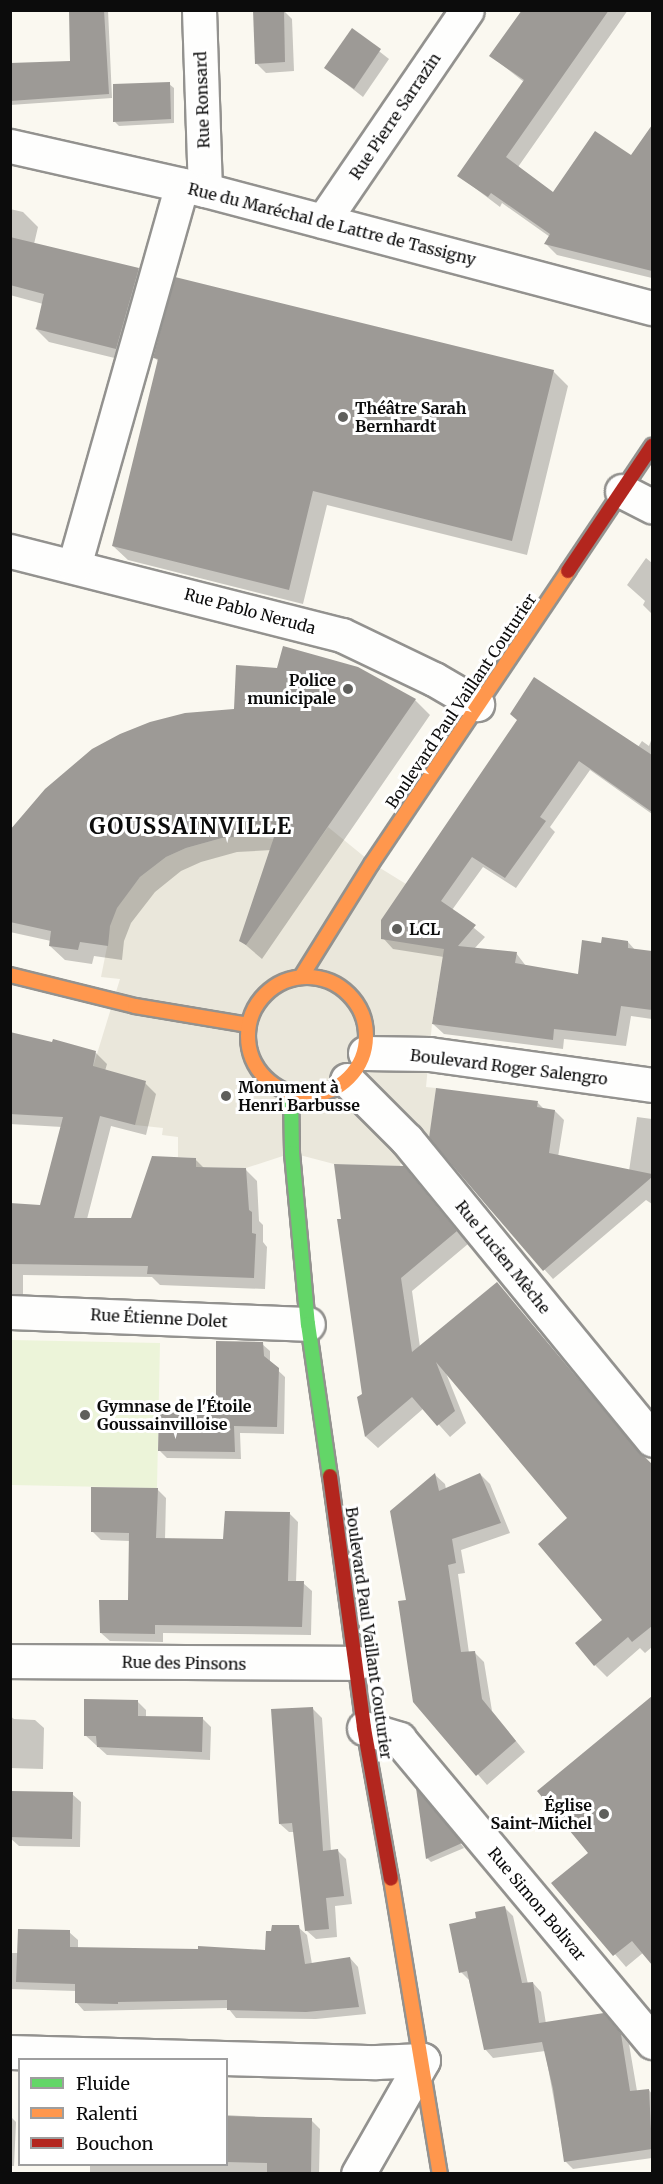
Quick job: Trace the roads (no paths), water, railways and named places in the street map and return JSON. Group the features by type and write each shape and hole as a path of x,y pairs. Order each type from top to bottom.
{"street":[{"name":"Rue Ronsard","path":"74,566 194,188 199,10"},
{"name":"Rue Pierre Sarrazin","path":"323,221 467,10"},
{"name":"Rue du Maréchal de Lattre de Tassigny","path":"10,146 194,188 523,272 652,308"},
{"name":"Boulevard Paul Vaillant Couturier","path":"301,977 372,863 477,704 652,446"},
{"path":"622,491 652,506"},
{"name":"Rue Pablo Neruda","path":"10,551 342,635 434,679 477,704"},
{"path":"10,975 135,1006 248,1025"},
{"path":"301,977 331,981 353,998 362,1014 367,1033 365,1053 358,1067 347,1080 331,1092 310,1096 291,1094 274,1087 261,1075 252,1060 248,1043 248,1025 255,1008 266,992 282,982 301,977"},
{"name":"Boulevard Roger Salengro","path":"365,1053 429,1054 652,1085"},
{"name":"Rue Lucien Mèche","path":"347,1080 407,1140 652,1439"},
{"name":"Boulevard Paul Vaillant Couturier","path":"291,1094 292,1153 308,1323 357,1663 364,1728 423,2060 440,2174"},
{"name":"Rue Étienne Dolet","path":"10,1312 308,1323"},
{"name":"Rue des Pinsons","path":"10,1660 357,1663"},
{"name":"Rue Simon Bolivar","path":"364,1728 399,1739 652,2042"},
{"path":"10,2052 376,2062 423,2060"},
{"path":"358,2174 423,2060"}],"place":[{"name":"Théâtre Sarah Bernhardt","path":"343,417"},
{"name":"Police municipale","path":"348,689"},
{"name":"LCL","path":"397,929"},
{"name":"Monument à Henri Barbusse","path":"226,1096"},
{"name":"Gymnase de l'Étoile Goussainvilloise","path":"85,1415"},
{"name":"Église Saint-Michel","path":"604,1814"}],"district":[{"name":"GOUSSAINVILLE","path":"191,827"}]}
